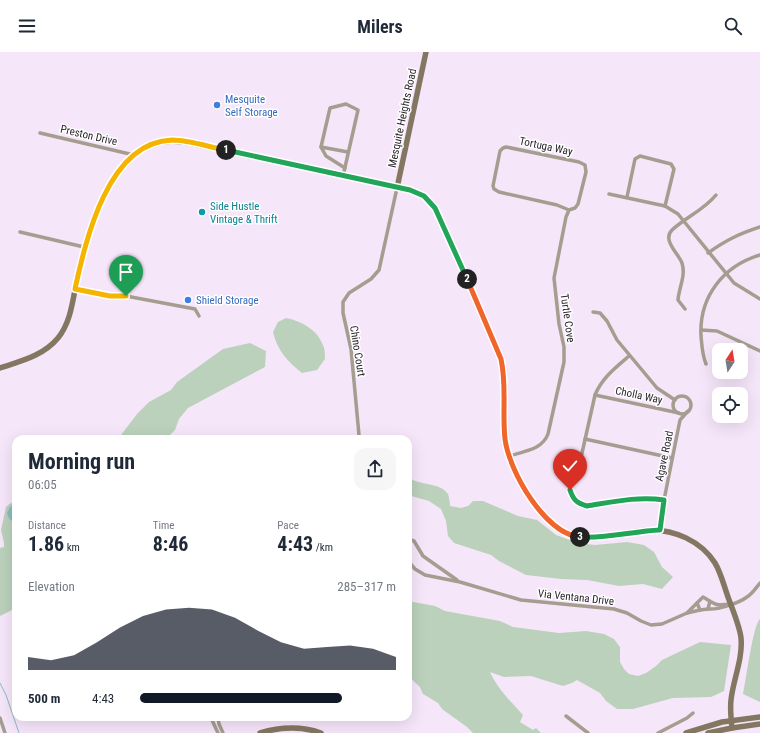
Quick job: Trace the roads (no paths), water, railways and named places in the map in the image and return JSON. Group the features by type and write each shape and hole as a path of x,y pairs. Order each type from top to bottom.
{"main road":[{"name":"Mesquite Heights Road","path":"397,188 426,52"},
{"path":"0,368 42,353 59,337 68,321 84,247 97,210 118,172 134,154 143,148 158,142 172,140 190,143 410,190 424,196 435,208 496,344 504,371 505,435 510,456 521,483 532,500 550,522 561,531 576,537 592,538 646,530 660,530 678,534 693,541 704,550 715,564 731,604 741,637 740,655 731,701 732,730"},
{"path":"686,733 731,720 760,717"},
{"path":"708,733 760,724"},
{"path":"260,733 276,729 302,728 321,733"}],"street":[{"path":"343,176 345,168 348,152 358,110 346,104 330,108 321,148 326,156 345,168"},
{"name":"Preston Drive","path":"40,133 134,154"},
{"name":"Tortuga Way","path":"569,210 557,204 499,192 494,188 492,186 500,151 506,147 579,162 585,165"},
{"path":"321,148 348,152"},
{"path":"627,198 635,160 640,156 671,164 674,169 666,206"},
{"name":"Turtle Cove","path":"510,456 538,447 545,441 548,434 564,362 564,348 559,324 554,278 563,230 569,210 575,208 578,204 586,172 585,165"},
{"name":"Mesquite Heights Road","path":"371,279 379,270 397,188"},
{"path":"609,194 666,206 678,214 725,274 734,283 760,299"},
{"path":"685,309 678,300 683,277 682,264 669,239 671,231 710,202 716,195"},
{"path":"708,253 724,241 760,227"},
{"path":"20,232 84,247"},
{"path":"706,364 702,354 701,330 703,311 709,296 717,283 734,266 747,259 760,255"},
{"name":"Chino Court","path":"359,435 351,349 343,313 343,302 349,293 371,279"},
{"path":"75,289 110,296 126,296 195,309 200,316"},
{"path":"593,312 604,317 617,340 657,388 675,400"},
{"path":"701,330 717,331 760,350"},
{"path":"629,356 606,376 598,386 580,462 573,472 570,481 570,490 573,499 579,504 587,506 638,499 651,498 664,500"},
{"name":"Cholla Way","path":"595,395 679,413"},
{"path":"680,396 689,399 691,406 688,412 679,413 674,407 675,400 680,396"},
{"name":"Agave Road","path":"660,530 664,500 680,420 688,412"},
{"path":"585,440 672,458"},
{"name":"Via Ventana Drive","path":"412,541 423,556 460,582"},
{"name":"Via Ventana Drive","path":"412,566 425,575 460,582 521,600 614,609 651,624 662,624 687,613 700,610"},
{"path":"731,604 718,606 703,598 697,603 700,610 715,609 731,604 745,598 760,584"},
{"path":"708,609 710,601"},
{"name":"Via Ventana Drive","path":"687,613 697,603"},
{"path":"658,733 693,713"},
{"path":"566,716 588,733"},
{"path":"0,718 5,733"},
{"path":"212,721 218,733"},
{"path":"218,721 223,733"}],"water":[{"path":"12,506 12,520 8,517 7,513"}],"waterway":[{"path":"0,683 12,713"},
{"path":"15,721 19,733"}],"place":[{"name":"Mesquite Self Storage","path":"217,105"},
{"name":"Side Hustle Vintage & Thrift","path":"202,212"},
{"name":"Shield Storage","path":"188,300"}]}
